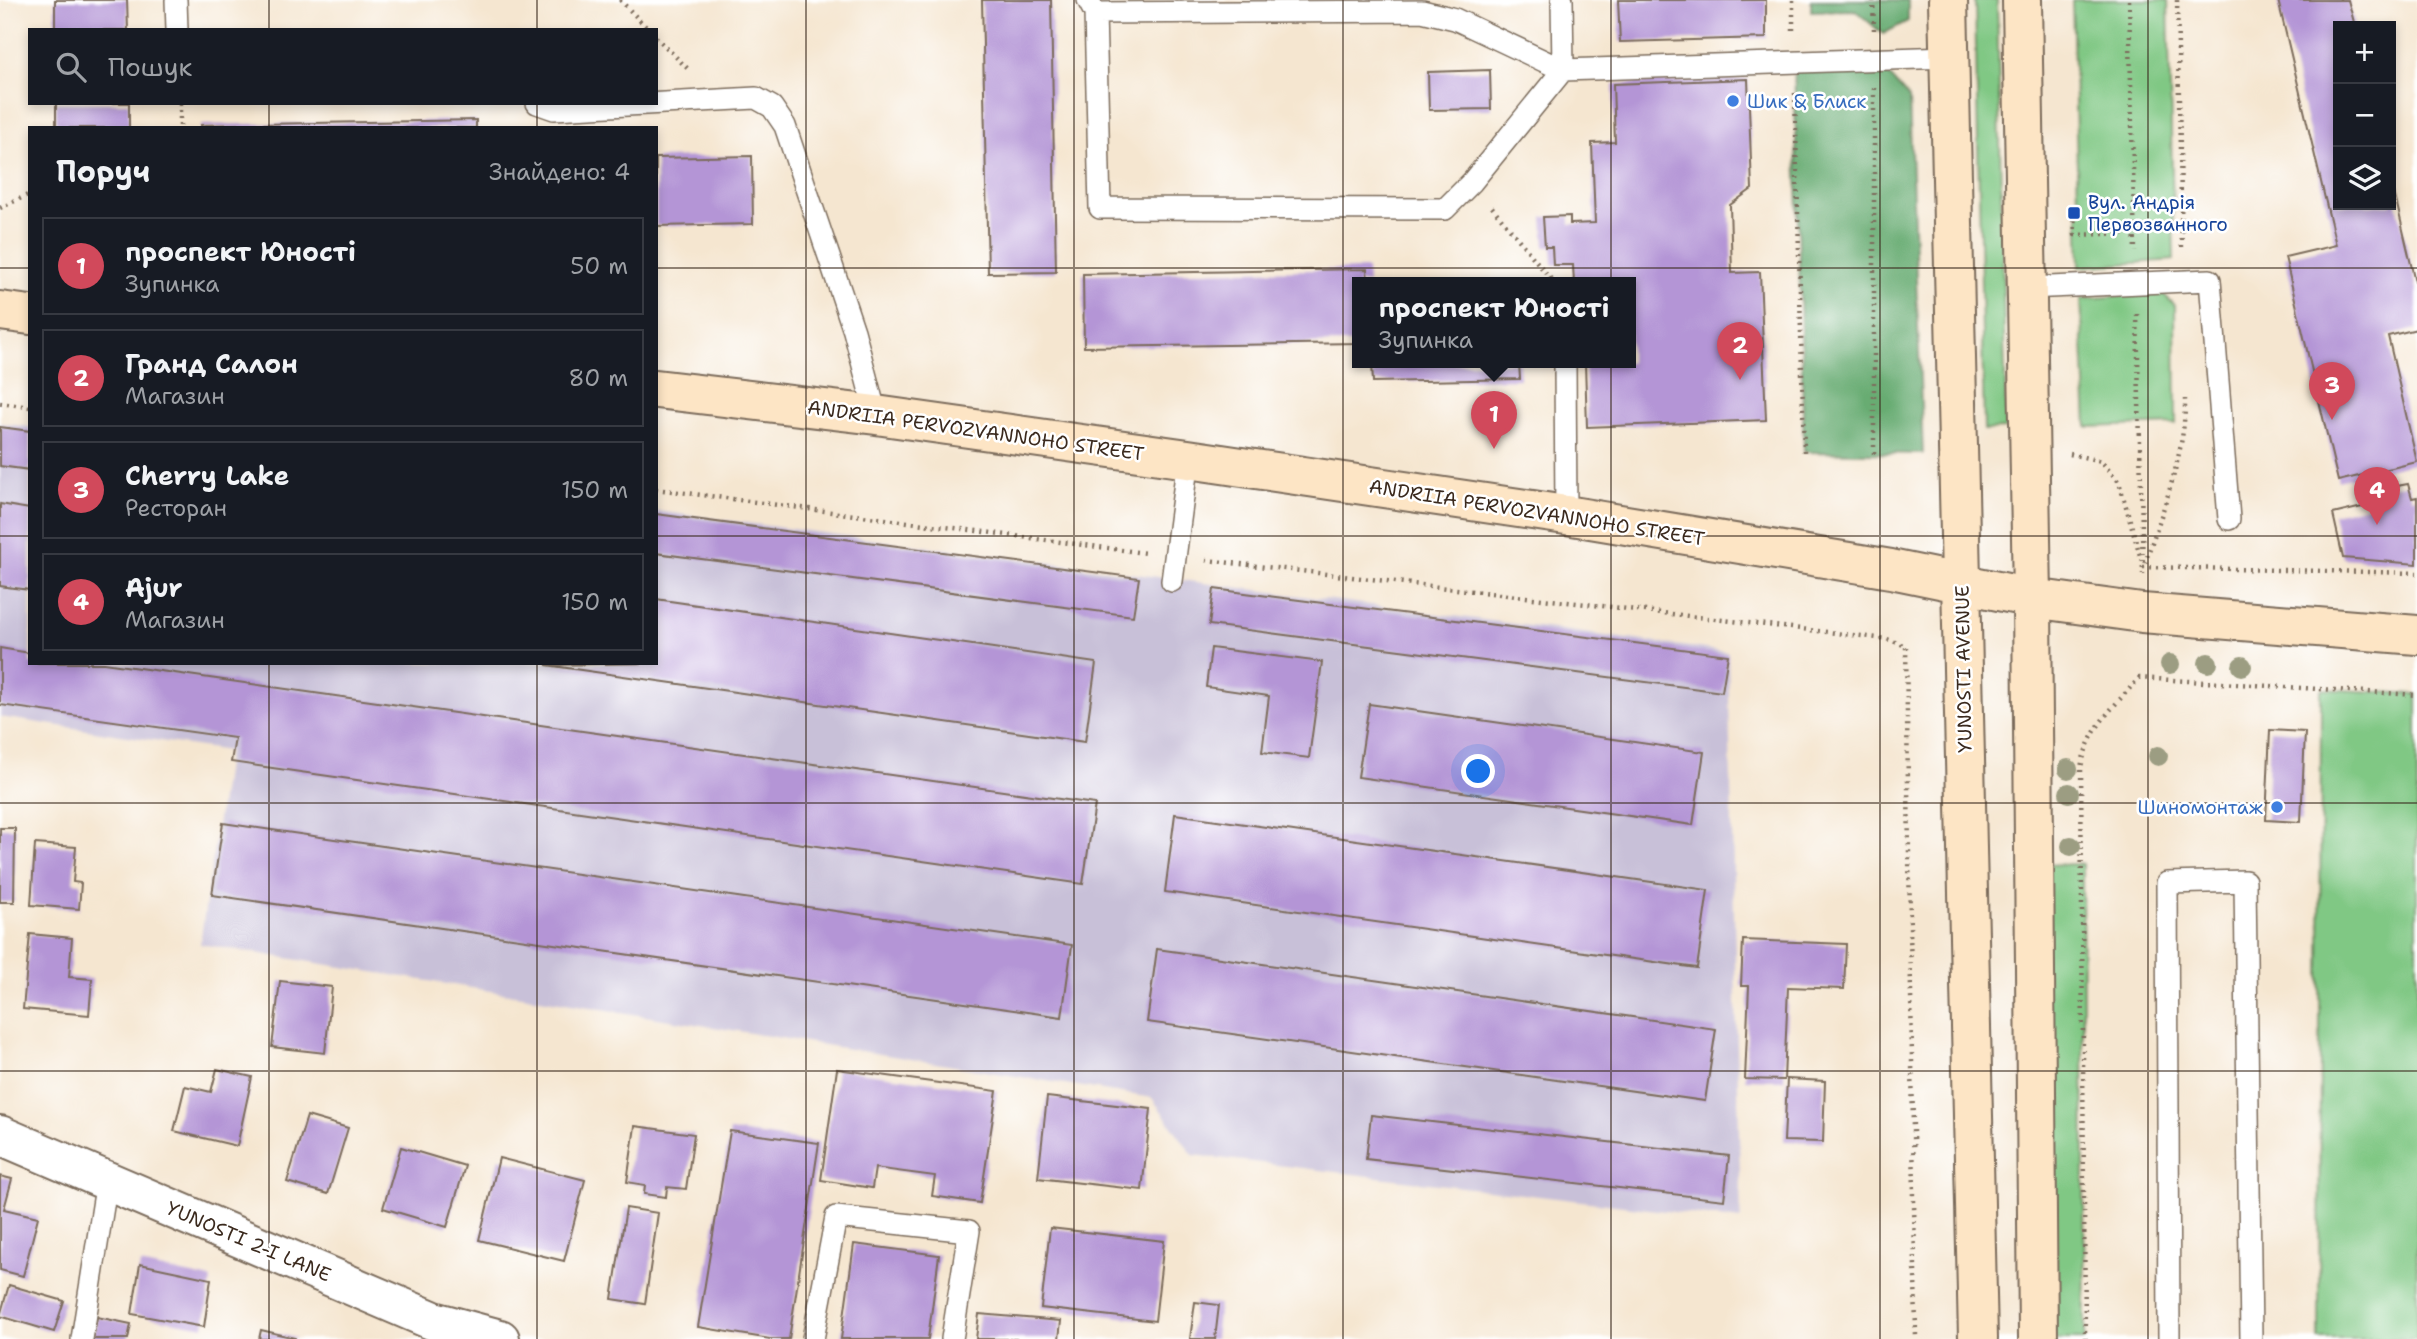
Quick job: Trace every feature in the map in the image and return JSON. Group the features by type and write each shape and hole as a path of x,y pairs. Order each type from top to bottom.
{"main road":[{"name":"YUNOSTI AVENUE","path":"1948,0 1978,1339"},
{"path":"2022,0 2032,597 2038,1339"},
{"path":"0,311 28,315"},
{"name":"ANDRIIA PERVOZVANNOHO STREET","path":"658,389 876,415 1566,515 1852,562 2032,597 2142,613 2417,635"}],"street":[{"name":"YUNOSTI 2-I LANE","path":"0,1135 434,1321 500,1339"}],"lane":[{"path":"176,0 177,28"},
{"path":"1562,0 1563,70 1472,182 1445,208 1100,208 1092,6 1423,11 1455,19 1563,70 1949,57"},
{"path":"658,103 755,98 772,107 785,126 854,331 876,415"},
{"path":"543,105 554,109 627,105"},
{"path":"2027,288 2210,280 2229,519"},
{"path":"1565,368 1566,515"},
{"path":"1172,581 1188,459"},
{"path":"2169,1339 2167,883 2245,881 2251,1339"},
{"path":"82,1339 107,1181"},
{"path":"813,1339 836,1217 969,1231 952,1339"}],"path":[{"path":"620,0 647,28"},
{"path":"1793,0 1804,452"},
{"path":"1873,0 1874,454"},
{"path":"180,105 180,126"},
{"path":"1472,182 1548,277"},
{"path":"0,208 28,195"},
{"path":"2074,213 2075,235 2135,233"},
{"path":"0,403 28,407"},
{"path":"2070,454 2101,461 2119,482 2143,567 2417,573"},
{"path":"658,489 1175,557 1887,639 1906,646 1916,1339"},
{"path":"2085,1339 2081,766 2085,747 2093,730 2139,678 2417,695"}],"shaded area":[{"path":"0,423 28,427 28,665 658,665 658,511 1728,652 1741,1220 1193,1155 1152,1098 200,944 228,751 0,717"}],"green space":[{"path":"1811,0 1908,0 1908,21 1883,34 1855,10 1811,11"},
{"path":"1975,0 1997,0 2006,429 1984,430"},
{"path":"2072,0 2168,0 2174,260 2080,267"},
{"path":"1874,59 1909,98 1923,454 1804,452 1794,62"},
{"path":"2162,293 2175,305 2176,424 2087,427 2081,299"},
{"path":"2321,689 2417,694 2417,1339 2319,1339"},
{"path":"2082,864 2085,1339 2038,1339 2034,865"}],"building":[{"path":"55,0 127,0 128,28 55,28"},
{"path":"982,0 1051,0 1056,272 988,273"},
{"path":"1618,0 1766,0 1766,38 1620,42"},
{"path":"2278,0 2348,0 2354,21 2333,21 2333,210 2396,210 2396,200 2417,290 2417,329 2388,336 2417,462 2338,481 2285,257 2336,245"},
{"path":"1490,70 1491,109 1429,110 1428,72"},
{"path":"1748,79 1752,189 1730,205 1732,273 1760,272 1766,420 1587,427 1585,368 1636,368 1636,277 1574,277 1573,265 1553,265 1552,247 1545,247 1543,217 1570,216 1570,224 1595,223 1592,143 1615,142 1613,84"},
{"path":"56,105 129,105 129,126 56,126"},
{"path":"476,120 476,126 201,125"},
{"path":"752,156 753,224 658,226 658,158"},
{"path":"1367,269 1368,277 1352,277 1352,343 1084,347 1083,274"},
{"path":"1372,368 1519,368 1520,379 1373,382"},
{"path":"0,427 28,431 28,470 0,466"},
{"path":"2408,484 2412,498 2417,497 2417,564 2343,558 2333,514 2379,503 2376,490"},
{"path":"0,504 28,509 28,590 0,586"},
{"path":"658,514 1139,578 1133,616 658,553"},
{"path":"1214,589 1728,655 1722,692 1209,625"},
{"path":"658,599 1096,663 1085,742 546,665 658,665"},
{"path":"0,648 28,653 28,665 118,665 1095,804 1083,884 231,762 235,738 0,705"},
{"path":"1211,648 1322,662 1309,758 1262,752 1269,696 1206,687"},
{"path":"1369,704 1704,752 1693,825 1358,777"},
{"path":"2270,730 2305,732 2301,822 2266,820"},
{"path":"1175,814 1708,890 1697,968 1165,892"},
{"path":"223,823 1072,945 1062,1017 212,895"},
{"path":"0,828 15,828 14,902 0,902"},
{"path":"35,844 76,847 73,882 81,883 79,909 31,905"},
{"path":"30,934 72,938 69,977 92,979 89,1015 23,1009"},
{"path":"1743,940 1846,944 1844,989 1788,987 1784,1080 1745,1079 1749,986 1741,986"},
{"path":"1157,949 1716,1029 1705,1101 1147,1022"},
{"path":"280,981 332,987 325,1053 272,1047"},
{"path":"217,1069 252,1077 237,1146 174,1131 185,1086 211,1092"},
{"path":"837,1069 997,1091 980,1203 932,1196 935,1176 875,1168 872,1188 821,1180"},
{"path":"1787,1079 1825,1081 1823,1142 1784,1141"},
{"path":"1047,1097 1151,1109 1142,1190 1038,1178"},
{"path":"1371,1115 1729,1156 1724,1200 1366,1159"},
{"path":"307,1116 348,1128 328,1194 287,1182"},
{"path":"635,1126 694,1134 686,1189 667,1187 666,1197 644,1194 645,1185 627,1182"},
{"path":"730,1131 819,1143 789,1339 770,1339 698,1327"},
{"path":"401,1147 465,1166 447,1227 383,1208"},
{"path":"499,1158 585,1180 564,1261 479,1240"},
{"path":"0,1176 12,1179 4,1209 38,1217 23,1276 0,1270"},
{"path":"626,1208 658,1213 645,1304 612,1299"},
{"path":"1050,1228 1164,1241 1155,1321 1041,1308"},
{"path":"854,1244 939,1255 928,1339 841,1339"},
{"path":"140,1264 211,1279 204,1327 132,1314"},
{"path":"9,1285 64,1301 54,1332 0,1316"},
{"path":"1195,1302 1219,1305 1215,1339 1190,1339"},
{"path":"979,1314 1061,1321 1059,1339 976,1339"},
{"path":"97,1317 131,1324 128,1339 93,1339"},
{"path":"261,1330 295,1338 295,1339 259,1339"}],"place":[{"name":"Шик & Блиск","path":"1733,101"},
{"name":"Вул. Андрія Первозванного","path":"2074,213"},
{"name":"Гранд Салон","path":"1740,380"},
{"name":"Cherry Lake","path":"2332,420"},
{"name":"проспект Юності","path":"1494,449"},
{"name":"Ajur","path":"2377,525"},
{"name":"Шиномонтаж","path":"2277,807"}]}
